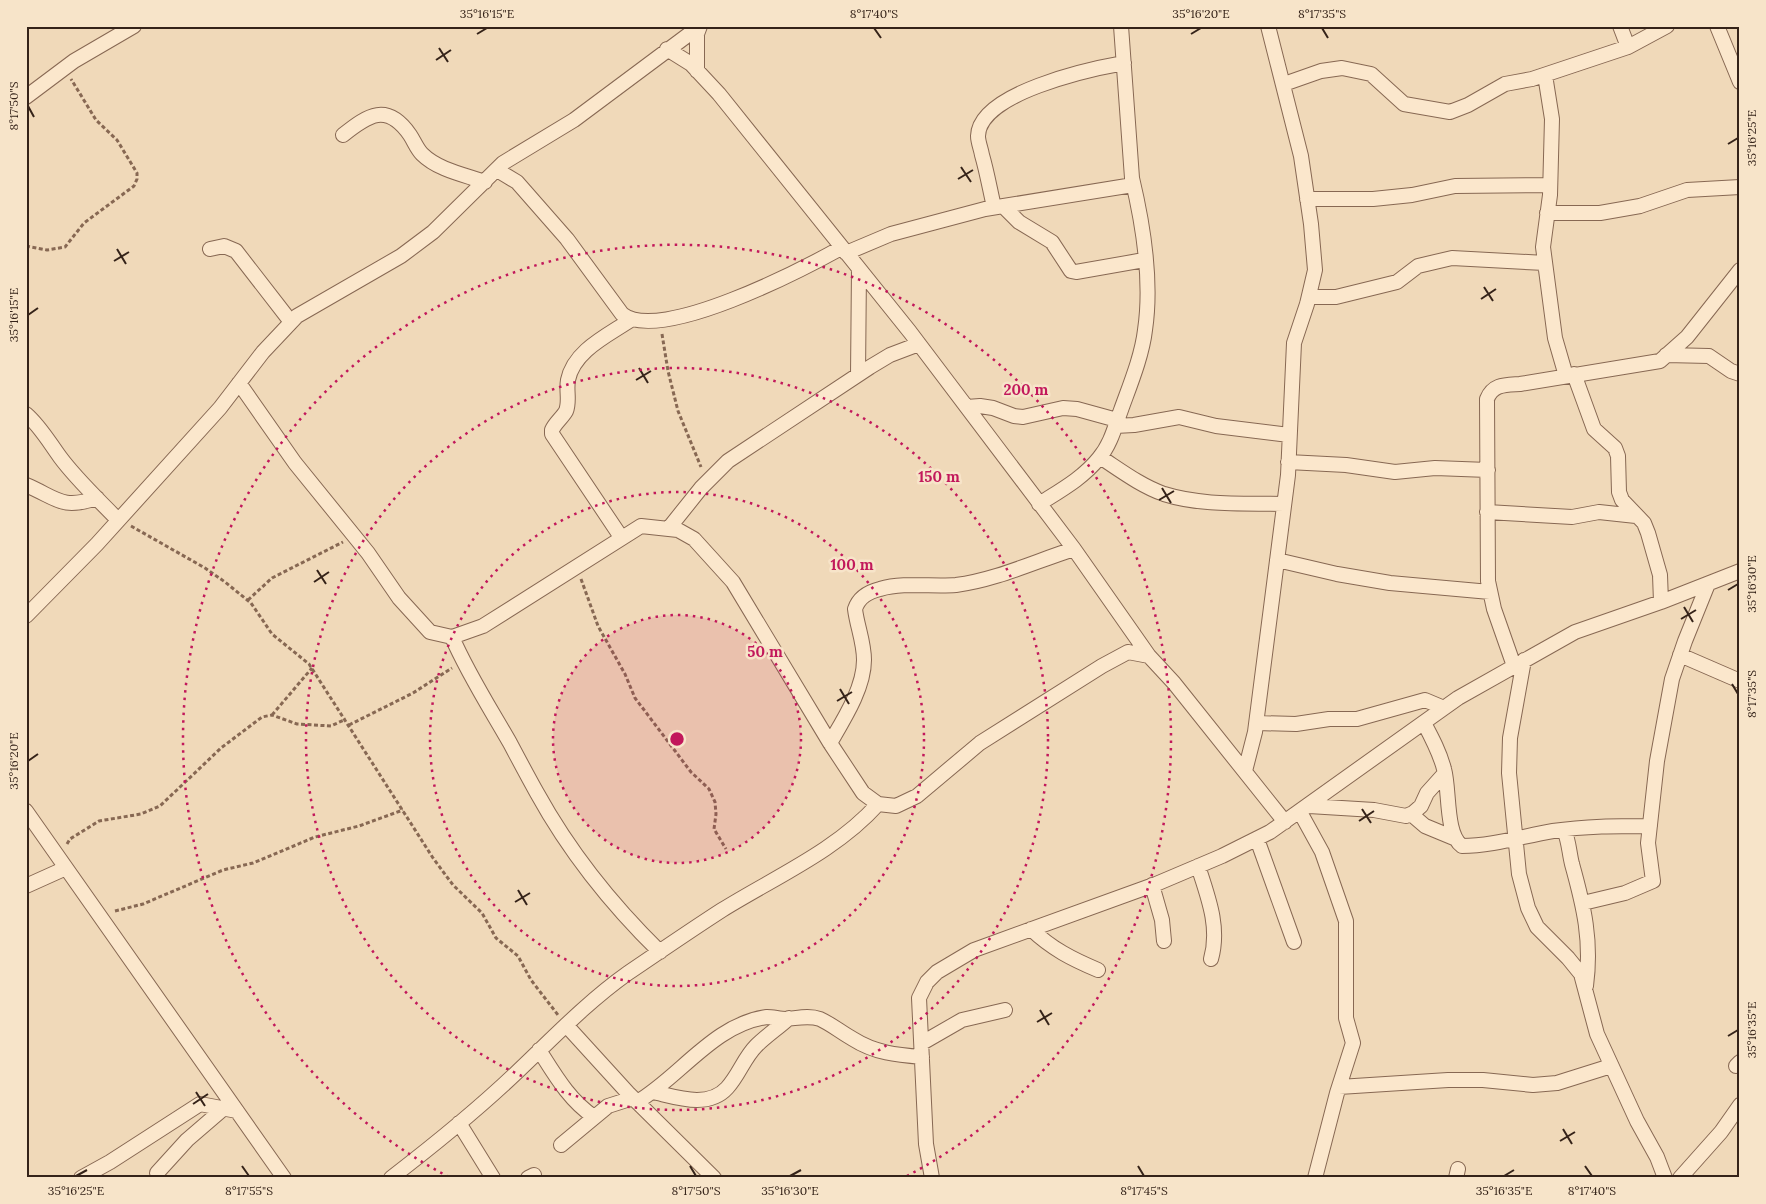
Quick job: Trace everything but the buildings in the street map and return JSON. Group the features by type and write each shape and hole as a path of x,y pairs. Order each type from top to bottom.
{"street":[{"path":"26,97 62,70 134,26"},
{"path":"26,616 118,520 220,408 263,352 297,316 401,256 433,232 497,170 522,150 552,135 574,120 700,26"},
{"path":"697,71 697,34 700,26"},
{"path":"1039,504 1086,472 1110,442 1134,375 1145,331 1147,298 1138,202 1133,185 1121,26"},
{"path":"1245,771 1257,723 1284,504 1294,343 1309,297 1315,270 1301,156 1268,26"},
{"path":"1620,26 1628,47"},
{"path":"1284,84 1321,71 1342,68 1370,74 1404,104 1450,112 1468,105 1505,84 1545,75 1628,47 1667,26"},
{"path":"1717,26 1740,82"},
{"path":"667,49 697,71 719,94 919,344 1074,549 1149,656 1174,683 1285,822"},
{"path":"1124,63 1086,70 1008,98 993,108 981,122 978,137 998,207 1052,242 1072,271 1076,272 1144,260"},
{"path":"1545,75 1552,119 1550,185 1543,247 1555,338 1594,429 1615,448 1618,456 1618,492 1622,500 1644,523 1648,533 1660,575 1661,602"},
{"path":"343,135 364,119 378,114 389,116 409,133 422,154 441,167 485,182"},
{"path":"497,170 517,182 568,239 622,314 638,321 680,316 754,292 843,250 891,234 998,207 1133,185"},
{"path":"1307,199 1374,199 1412,196 1455,186 1550,185"},
{"path":"1548,213 1600,214 1640,206 1687,190 1740,187"},
{"path":"210,249 224,246 236,251 291,322"},
{"path":"1309,297 1336,297 1398,282 1418,266 1452,258 1545,263"},
{"path":"858,375 859,269"},
{"path":"1665,1177 1657,1156 1611,1066 1597,1034 1581,974 1537,927 1528,908 1519,874 1514,840 1509,773 1510,738 1519,663 1490,592 1488,581 1487,399 1490,392 1496,387 1660,360 1687,337 1740,270"},
{"path":"621,537 552,434 552,430 565,413 568,405 567,385 572,370 594,344 632,319"},
{"path":"669,528 728,461 890,355 919,344"},
{"path":"1666,355 1709,356 1731,371 1740,374"},
{"path":"239,383 295,463 354,536 399,598 430,632 452,637 483,626 640,526 678,530 694,539 733,582 830,743 863,793 878,804 896,806 917,796 980,743 1102,666 1128,652 1149,656"},
{"path":"967,407 994,408 1014,416 1023,417 1063,408 1076,409 1116,423 1142,424 1179,417 1216,426 1289,436"},
{"path":"26,414 35,422 60,457 118,520"},
{"path":"1100,456 1124,473 1162,493 1189,500 1284,504"},
{"path":"1288,462 1346,465 1395,472 1435,468 1488,470"},
{"path":"26,485 59,502 71,504 98,498"},
{"path":"1487,512 1572,518 1599,512 1636,516"},
{"path":"830,743 843,721 863,674 864,659 855,609 864,596 882,588 958,585 993,576 1074,549"},
{"path":"1277,560 1337,574 1390,583 1490,592"},
{"path":"932,1178 926,1144 919,998 927,982 936,972 974,950 1152,885 1257,839 1305,809 1444,708 1519,663 1575,632 1661,602 1740,571"},
{"path":"1583,903 1625,893 1653,881 1648,844 1657,761 1672,679 1708,584"},
{"path":"452,637 463,661 537,794 570,845 604,890 637,929 660,952"},
{"path":"1680,655 1740,681"},
{"path":"1257,723 1296,724 1329,719 1357,719 1425,700 1444,708"},
{"path":"1424,723 1435,745 1445,773 1454,838"},
{"path":"1305,809 1374,810 1406,816 1421,806 1427,793 1445,773"},
{"path":"391,1178 459,1124 567,1024 626,975 722,910 811,858 862,822 878,804"},
{"path":"1305,809 1346,921 1346,1018 1353,1043 1339,1087 1316,1178"},
{"path":"26,810 99,913 230,1110 284,1178"},
{"path":"1411,814 1425,826 1454,838 1462,846 1514,840 1586,827 1650,826"},
{"path":"1564,830 1570,844 1583,903 1589,942 1586,992"},
{"path":"1257,839 1294,942"},
{"path":"26,886 63,863"},
{"path":"1198,866 1213,915 1215,934 1211,959"},
{"path":"1152,885 1162,920 1164,941"},
{"path":"1032,929 1048,945 1064,956 1098,970"},
{"path":"561,1145 608,1106 635,1100 653,1092 729,1030 751,1021 769,1017 810,1016 821,1020 873,1050 894,1055 922,1050 962,1020 1005,1010"},
{"path":"653,1092 676,1099 694,1100 713,1097 726,1090 756,1046 789,1018"},
{"path":"567,1024 635,1100 714,1178"},
{"path":"540,1050 566,1091 580,1108 594,1118"},
{"path":"1339,1087 1448,1080 1483,1080 1533,1085 1557,1083 1611,1066"},
{"path":"81,1178 165,1128 192,1108 207,1104 230,1110"},
{"path":"1680,1178 1721,1132 1740,1105"},
{"path":"157,1173 187,1140 230,1110"},
{"path":"459,1124 493,1178"}],"path":[{"path":"26,246 47,250 65,247 84,223 134,186 138,179 137,173 117,140 101,126 70,76 62,70"},
{"path":"658,319 678,411 708,482"},
{"path":"118,520 205,568 248,600 272,634 312,668 453,885 482,913 496,938 518,956 535,986 567,1024"},
{"path":"248,600 272,578 354,536"},
{"path":"575,567 598,626 625,674 635,698 691,772 709,789 715,802 714,829 726,849"},
{"path":"350,725 413,693 463,661"},
{"path":"272,715 312,668"},
{"path":"63,863 70,840 100,821 141,814 160,806 222,748 262,717 272,715 298,724 331,726 346,719"},
{"path":"99,913 143,904 223,870 253,863 315,837 358,826 403,810"}]}
